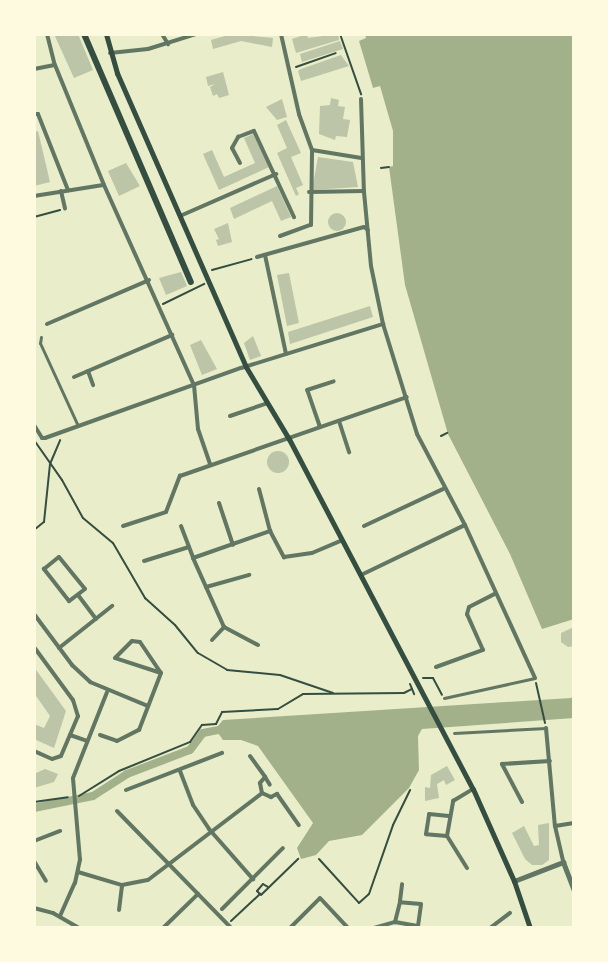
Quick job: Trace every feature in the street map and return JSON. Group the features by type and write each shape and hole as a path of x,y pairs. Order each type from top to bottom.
{"main road":[{"path":"84,34 191,282"},
{"path":"106,34 110,53 246,367 289,439 419,680 473,789 514,881 530,928"}],"street":[{"path":"47,34 55,65 104,185 194,385 198,429 210,464"},
{"path":"162,34 168,44"},
{"path":"110,53 168,44 196,34"},
{"path":"280,236 311,225 309,192 312,150 299,114 281,34"},
{"path":"34,69 55,65"},
{"path":"361,99 364,191 383,324 417,434 443,489 465,525 535,678 444,698"},
{"path":"34,114 38,114 68,190"},
{"path":"240,163 232,148 238,137 254,131 294,217"},
{"path":"312,150 361,158"},
{"path":"180,216 276,174"},
{"path":"34,196 104,185"},
{"path":"61,191 65,209"},
{"path":"309,192 364,191"},
{"path":"257,257 364,227 368,230"},
{"path":"265,255 286,354"},
{"path":"47,324 149,280"},
{"path":"34,425 42,438 246,367 383,324"},
{"path":"74,377 172,335"},
{"path":"41,337 40,343 78,426"},
{"path":"88,371 93,385"},
{"path":"57,382 64,379"},
{"path":"320,427 307,390 334,381"},
{"path":"123,526 166,512 180,476 407,397"},
{"path":"230,416 267,403"},
{"path":"339,421 349,452"},
{"path":"259,489 270,531 284,557 312,553 342,540"},
{"path":"364,526 443,489"},
{"path":"219,503 233,545"},
{"path":"361,575 465,525"},
{"path":"181,526 224,627 258,645"},
{"path":"193,558 270,531"},
{"path":"144,561 189,547"},
{"path":"59,557 85,589 77,595 69,601 44,569 59,557"},
{"path":"206,587 249,575"},
{"path":"436,667 483,650 467,614 469,607 496,593"},
{"path":"77,595 96,619"},
{"path":"59,648 112,606"},
{"path":"34,614 90,682 107,692 148,706"},
{"path":"212,640 224,627"},
{"path":"132,641 140,642 161,673 115,658 132,641"},
{"path":"34,647 78,709 70,735 58,758 34,751"},
{"path":"100,735 117,741 134,734 161,673"},
{"path":"60,916 78,872 80,853 71,788 107,692"},
{"path":"454,733 545,726 555,826 563,862 574,891"},
{"path":"70,735 87,742"},
{"path":"126,790 222,753"},
{"path":"250,756 299,825"},
{"path":"522,802 502,764 550,761"},
{"path":"180,771 193,805 209,829 253,879"},
{"path":"262,793 260,783 265,777"},
{"path":"467,868 447,836 453,801 473,789"},
{"path":"78,872 122,885 148,880 209,829 262,793"},
{"path":"262,793 271,797 277,794"},
{"path":"117,811 228,927"},
{"path":"447,836 426,834 429,814 449,816"},
{"path":"555,826 574,823"},
{"path":"34,841 60,831"},
{"path":"222,909 283,848"},
{"path":"34,861 46,881"},
{"path":"514,881 563,862"},
{"path":"395,922 402,884"},
{"path":"119,910 122,885"},
{"path":"163,928 198,894"},
{"path":"290,928 320,898 348,928"},
{"path":"374,928 395,922 418,926 421,904 400,902"},
{"path":"34,908 60,916 79,928"},
{"path":"490,928 510,913"}],"path":[{"path":"340,34 361,99"},
{"path":"291,68 336,53"},
{"path":"381,168 389,167"},
{"path":"34,217 65,209"},
{"path":"214,280 211,271 257,257"},
{"path":"163,304 205,284"},
{"path":"441,436 447,433"},
{"path":"34,530 44,522 50,464 61,434"},
{"path":"34,440 83,518 113,543 145,598 175,625 198,653 227,670 280,675 333,693"},
{"path":"419,680 433,678 444,698"},
{"path":"537,685 545,726"},
{"path":"34,802 90,792 119,771 190,742 202,725 216,724 222,712 278,709 303,694 404,693 412,689 414,694"},
{"path":"319,859 359,903 369,894 393,825 410,790"},
{"path":"260,894 263,896 270,890 268,887 298,859"},
{"path":"260,894 257,891 263,884 268,887"},
{"path":"228,927 260,894"}],"shaded area":[{"path":"365,34 574,34 574,619 542,629 510,554 448,434 405,285 389,167 393,166 393,131 380,86 373,88 359,41 366,38"},
{"path":"574,695 574,718 422,729 418,736 419,770 409,788 362,835 329,841 316,855 301,859 297,848 313,823 258,746 241,740 223,740 218,733 218,726 223,720 571,698"}],"building":[{"path":"54,34 78,34 93,70 74,78"},
{"path":"232,34 273,38 272,47 241,41 213,49 211,40"},
{"path":"307,34 308,38 338,34 339,40 296,53 292,39"},
{"path":"340,41 343,49 302,62 300,54"},
{"path":"341,55 349,66 301,81 298,71 301,69"},
{"path":"223,72 229,95 219,98 217,94 213,96 210,87 215,84 208,86 206,77"},
{"path":"331,98 339,100 338,106 345,107 343,119 350,120 347,137 336,136 335,140 319,134 320,106 330,105"},
{"path":"282,99 287,117 277,120 266,107"},
{"path":"286,120 301,153 291,157 303,185 296,188 299,194 296,196 277,153 287,148 277,125"},
{"path":"38,131 50,182 34,186 34,132"},
{"path":"253,134 269,167 219,190 203,154 212,150 224,177 255,163 244,138"},
{"path":"318,157 353,162 358,187 312,190"},
{"path":"126,163 140,186 119,196 108,171"},
{"path":"277,186 291,217 281,221 272,201 234,219 230,208"},
{"path":"337,213 346,222 337,231 328,222"},
{"path":"228,223 232,242 218,246 216,240 219,239 214,229"},
{"path":"181,272 187,286 166,295 159,278"},
{"path":"289,273 299,323 287,326 277,275"},
{"path":"370,306 373,317 290,344 288,332"},
{"path":"253,336 261,356 250,360 244,343"},
{"path":"201,340 217,369 202,375 190,345"},
{"path":"278,451 286,454 289,462 286,470 278,473 270,470 267,462 270,454"},
{"path":"574,627 574,646 568,647 561,642 561,633"},
{"path":"34,667 66,711 54,748 34,739 34,724 44,728 50,716 34,693"},
{"path":"447,766 455,780 446,785 444,780 437,784 439,798 425,801 425,787 430,788 431,775"},
{"path":"45,769 58,774 54,782 34,788 34,774"},
{"path":"549,823 549,860 542,865 532,865 525,859 512,833 524,826 534,846 539,845 538,825"}],"waterway":[{"path":"34,808 93,796 127,774 190,750 203,733 218,730"}]}
